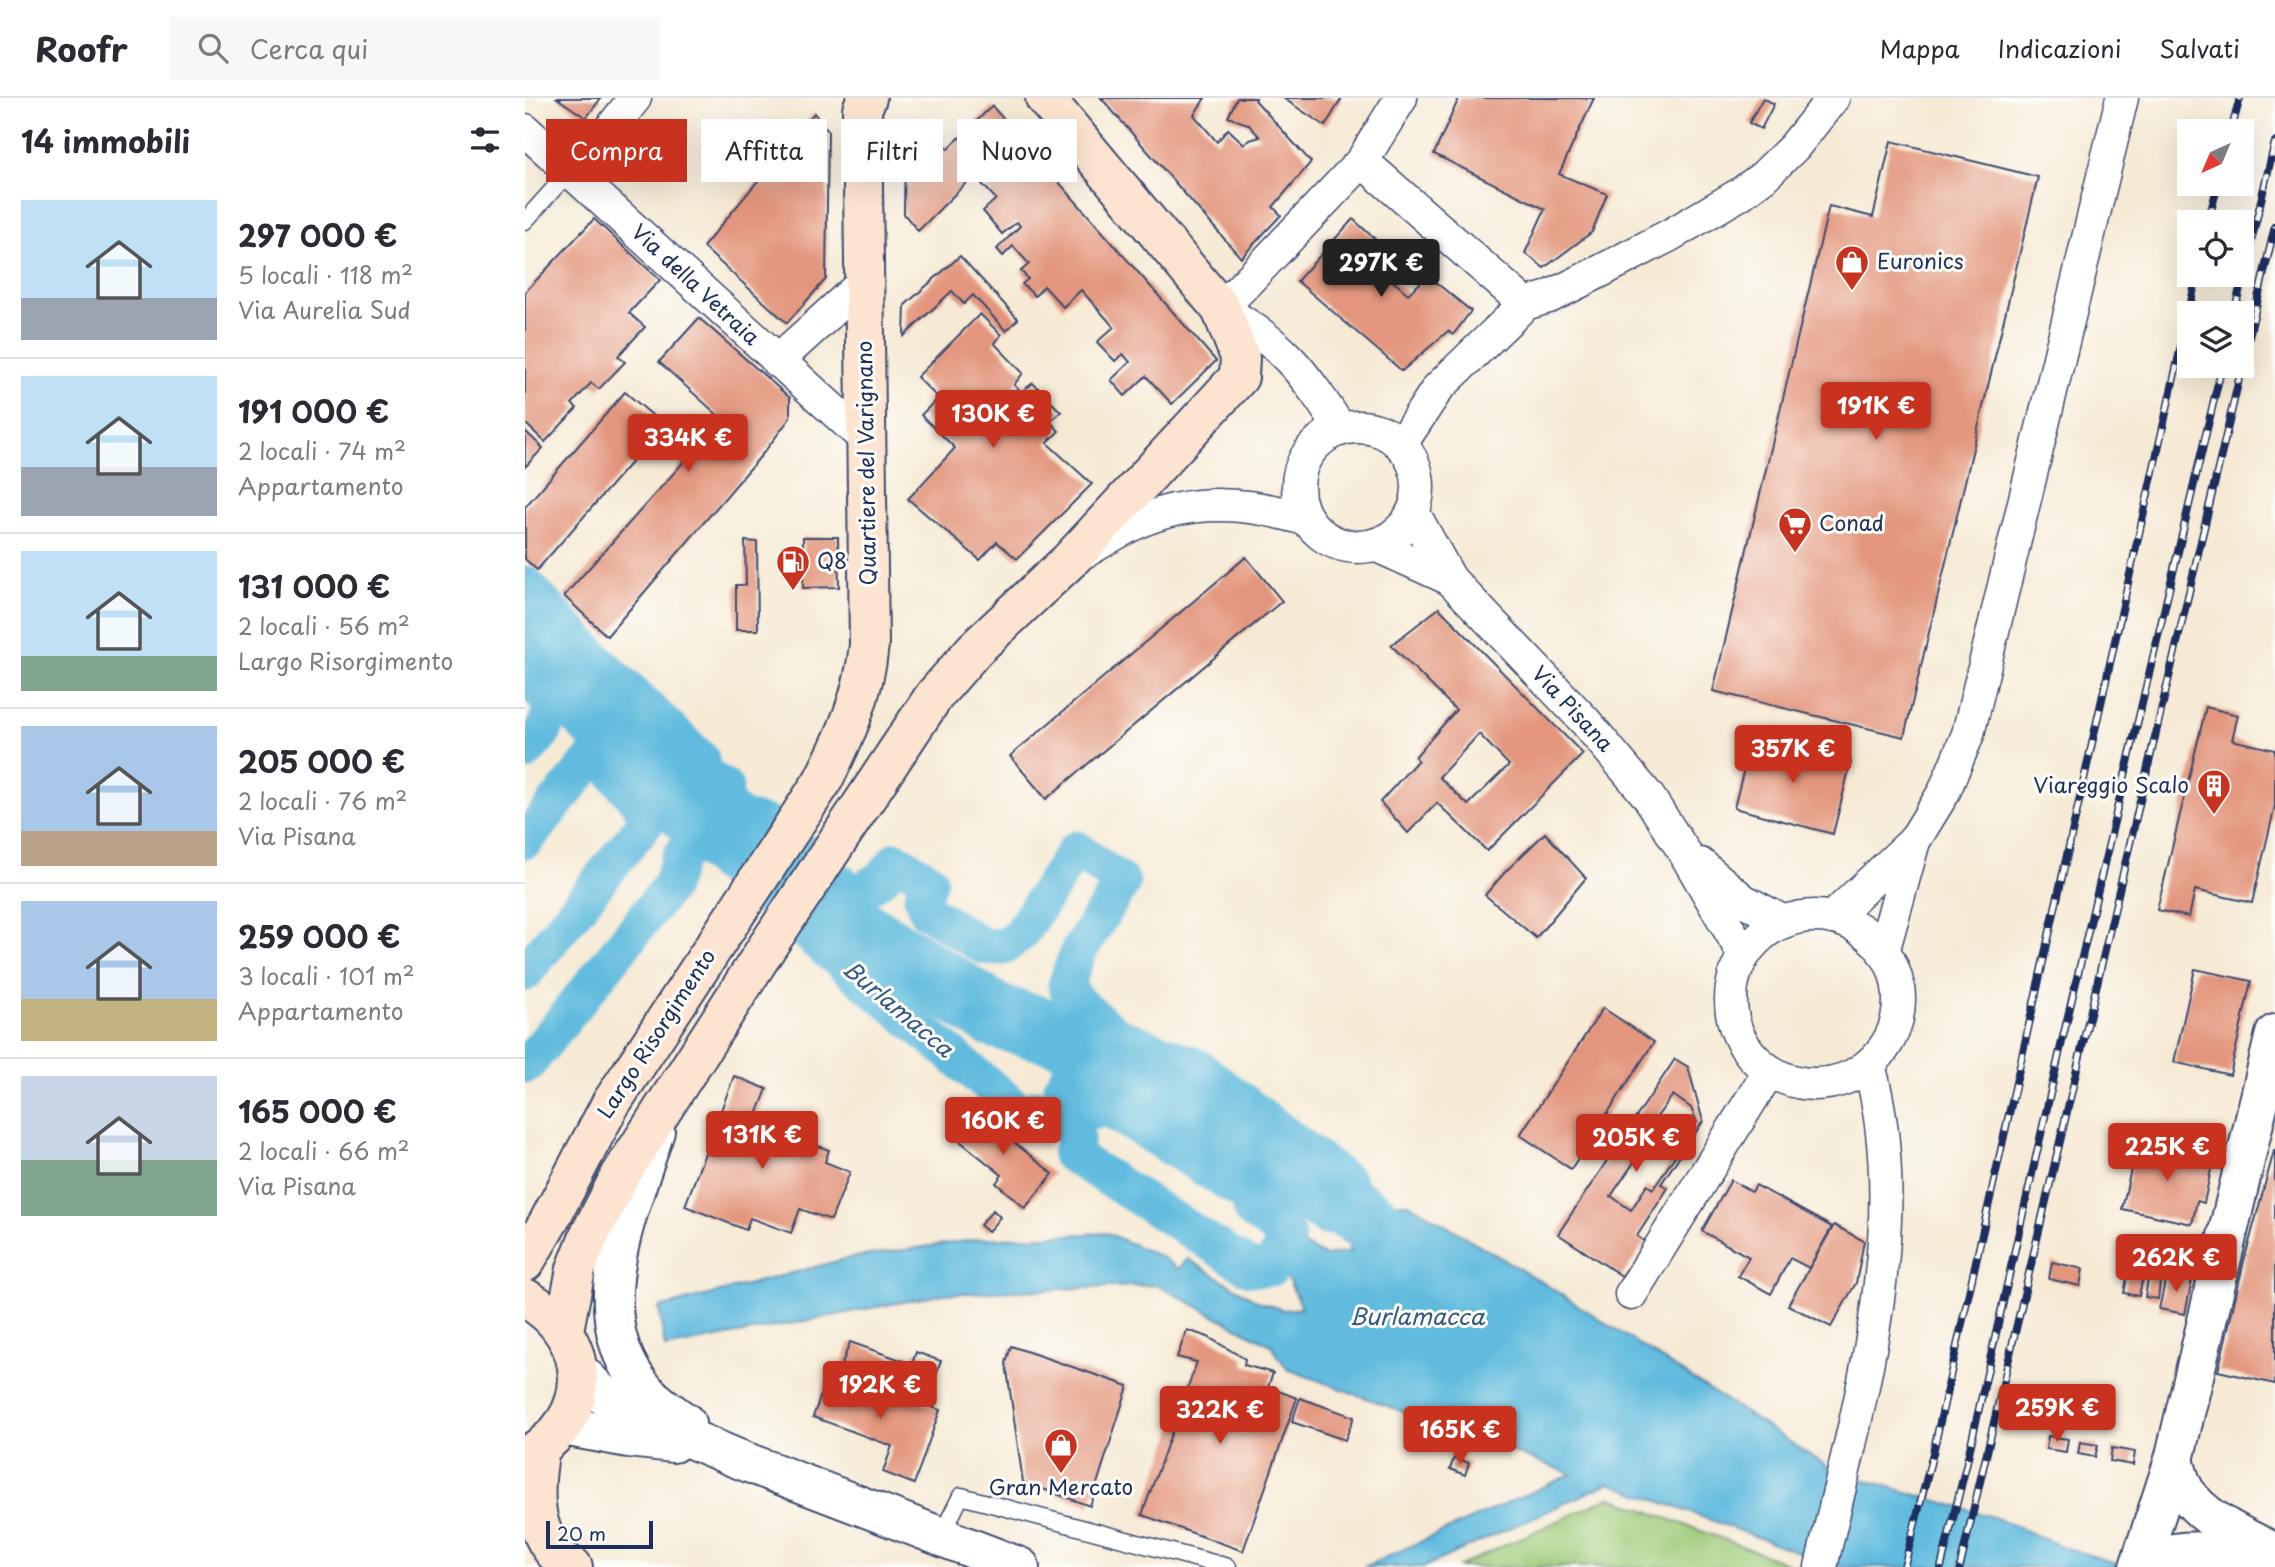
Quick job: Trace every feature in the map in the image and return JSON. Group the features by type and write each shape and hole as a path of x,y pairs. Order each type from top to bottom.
{"main road":[{"path":"564,1330 576,1269 589,1236 620,1176 769,944 934,696 952,674 1070,560 1239,377 1240,357 1221,309 1045,98"},
{"name":"Quartiere del Varignano","path":"803,814 845,736 860,697 866,670 869,623 863,102"},
{"name":"Largo Risorgimento","path":"525,1262 610,1105 803,814"},
{"path":"525,1298 547,1312 564,1330 573,1349 578,1370 572,1411 543,1443 534,1491 540,1524 547,1543 573,1567"}],"street":[{"path":"618,119 635,98"},
{"path":"1340,428 1292,360 1254,327 1221,309 1362,161 1401,98"},
{"path":"1401,444 1438,388 1525,304 1549,297 1599,272 1740,194 1763,177 1794,147 1833,98"},
{"path":"1832,918 1914,841 1944,792 1968,734 2122,98"},
{"name":"Via della Vetraia","path":"525,130 546,148"},
{"path":"1362,161 1525,304"},
{"name":"Via della Vetraia","path":"584,182 776,361 864,282"},
{"path":"776,361 865,439"},
{"path":"1356,426 1387,434 1401,444 1412,459 1418,494 1413,512 1403,527 1390,538 1375,545 1350,546 1333,541 1319,532 1308,520 1300,504 1299,495 1301,468 1309,452 1321,439 1340,428 1356,426"},
{"path":"1070,560 1155,515 1196,506 1255,506 1308,520"},
{"name":"Via Pisana","path":"1413,512 1450,579 1648,796 1683,849 1744,955"},
{"name":"Via Pisana","path":"1375,545 1450,579"},
{"path":"1883,952 1914,841"},
{"name":"Via Pisana","path":"1683,849 1743,900 1784,922"},
{"path":"1814,916 1832,918 1863,932 1883,952 1896,981 1898,1011 1889,1041 1869,1065 1851,1077 1821,1085 1789,1080 1769,1071 1753,1057 1741,1038 1733,1018 1731,996 1735,975 1744,955 1762,936 1784,922 1814,916"},
{"path":"2141,1564 2174,1460 2275,1034"},
{"path":"1821,1567 1854,1422 1874,1315 1887,1210 1882,1136 1869,1065"},
{"path":"1631,1294 1769,1071"},
{"path":"660,1117 617,1258 613,1289 615,1324 620,1345 638,1382 665,1408 736,1458"},
{"path":"578,1370 603,1395 620,1406 736,1458 1020,1567"},
{"path":"543,1443 629,1438 676,1444 736,1458"},
{"path":"2174,1460 2183,1487 2200,1508 2275,1553"},
{"path":"2141,1564 2164,1553 2196,1551 2275,1560"}],"lane":[{"path":"525,221 561,182"},
{"path":"941,1536 961,1496 1228,1567"}],"green space":[{"path":"1610,1497 1798,1567 1457,1567"}],"water":[{"name":"Burlamacca","path":"1348,1183 1385,1204 1408,1203 1545,1284 1835,1471 1996,1518 2061,1546 2127,1567 1839,1567 1609,1483 1424,1567 1364,1567 1572,1474 1287,1369 1271,1345 1157,1285 944,1294 665,1348 659,1308 849,1258 979,1239 1107,1233 1162,1257 1178,1269 1188,1259 1259,1302 1284,1310 1302,1308 1288,1279 1271,1268 1287,1236 1324,1256 1350,1252 1344,1231 1325,1217"}],"building":[{"path":"557,98 601,98 586,118"},
{"path":"1101,98 1205,98 1194,115 1217,142 1228,129 1244,144 1260,137 1248,124 1228,117 1237,98 1256,98 1311,162 1273,207 1281,215 1241,258"},
{"path":"1283,98 1342,98 1325,126"},
{"path":"1459,98 1594,98 1559,174 1607,194 1592,232 1544,268 1525,253 1545,209 1434,154"},
{"path":"1763,98 1774,104 1761,129 1749,123"},
{"path":"992,106 1003,119 979,119"},
{"path":"827,130 828,131 826,279 787,323 703,247 757,182 827,182"},
{"path":"957,140 957,182 967,182 918,231 904,214 904,182 943,182 943,144 948,149"},
{"path":"1891,141 2038,177 1904,737 1713,691 1829,206 1873,217"},
{"path":"980,182 1059,182 1216,361 1172,404 1146,376 1125,396 1111,380 1130,362 1123,354 1115,361 1097,342 1114,327 1081,290 1063,307 1044,286 1035,296 1022,284 1028,279 1021,271 1029,264 1013,246 1003,256 997,249 1020,226 1017,222 1002,234 983,211 996,199"},
{"path":"594,219 660,280 629,313 645,327 618,356 625,362 599,389 591,383 572,404 577,408 545,442 525,423 525,292"},
{"path":"1353,219 1387,250 1373,264 1408,294 1428,276 1471,311 1453,335 1448,331 1402,371 1297,281"},
{"path":"960,256 1018,319 1006,331 973,295 964,304 952,291 904,336 905,305"},
{"path":"980,314 1001,335 994,343 1023,373 1014,385 1021,392 1033,383 1061,412 1050,421 1059,431 1047,443 1092,484 1017,559 997,542 980,560 908,499 955,448 921,415 938,398 917,377"},
{"path":"699,318 790,398 790,418 607,636 564,596 722,419 659,362"},
{"path":"625,392 664,425 537,570 525,559 525,507"},
{"path":"525,431 543,448 525,467"},
{"path":"679,434 686,440 675,452 668,446"},
{"path":"803,537 838,537 839,587 803,588"},
{"path":"745,541 757,542 758,630 736,630 736,585 746,585"},
{"path":"1246,557 1282,601 1046,799 1010,756"},
{"path":"1439,608 1583,754 1487,851 1437,803 1408,833 1380,802 1418,760 1415,757 1456,710 1391,645","holes":["1479,734 1509,765 1468,805 1439,777"]},
{"name":"Viareggio Scalo","path":"2206,707 2238,715 2232,740 2275,750 2275,806 2252,903 2195,890 2189,917 2157,910"},
{"path":"1752,737 1851,762 1833,834 1734,808"},
{"path":"1545,833 1586,878 1536,938 1485,895"},
{"path":"2195,969 2251,981 2230,1075 2174,1062"},
{"path":"1603,1008 1654,1042 1571,1169 1520,1135"},
{"path":"1675,1059 1688,1067 1703,1121 1661,1184 1668,1188 1637,1236 1645,1242 1622,1276 1558,1234","holes":["1673,1095 1691,1108 1697,1122 1679,1147 1657,1131 1663,1123 1656,1118","1650,1139 1675,1156 1653,1189 1647,1185 1631,1210 1611,1196"]},
{"path":"734,1076 767,1089 746,1143 774,1153 782,1132 829,1150 825,1162 850,1172 831,1220 800,1209 791,1233 750,1218 746,1230 685,1206"},
{"path":"971,1107 1053,1174 1025,1208 996,1183 1002,1175 950,1133"},
{"path":"2137,1143 2213,1160 2204,1203 2197,1201 2192,1224 2122,1209"},
{"path":"2275,1151 2275,1384 2218,1371"},
{"path":"1731,1180 1752,1192 1756,1185 1832,1227 1809,1268 1790,1258 1771,1294 1738,1276 1749,1257 1702,1231"},
{"path":"993,1210 1000,1217 988,1232 980,1225"},
{"path":"1834,1225 1864,1241 1856,1283 1831,1327 1788,1305"},
{"path":"2052,1262 2083,1269 2080,1286 2049,1279"},
{"path":"2129,1268 2144,1271 2139,1296 2124,1293"},
{"path":"2149,1273 2161,1275 2158,1299 2145,1297"},
{"path":"2167,1274 2192,1280 2185,1314 2159,1309"},
{"path":"1187,1330 1208,1337 1245,1359 1244,1365 1273,1373 1268,1387 1297,1398 1243,1551 1142,1515 1197,1362 1177,1357"},
{"path":"850,1342 912,1364 916,1352 941,1361 926,1403 839,1372"},
{"path":"1011,1346 1128,1386 1090,1506 1023,1482 1006,1363"},
{"path":"830,1370 940,1410 914,1484 883,1472 892,1446 813,1417"},
{"path":"1300,1398 1354,1417 1345,1440 1292,1422"},
{"path":"2048,1436 2068,1439 2066,1452 2046,1449"},
{"path":"2080,1442 2098,1445 2095,1457 2078,1454"},
{"path":"2112,1448 2135,1452 2133,1465 2110,1461"},
{"path":"1454,1458 1469,1463 1465,1475 1450,1469"}],"waterway":[{"name":"Burlamacca","path":"525,584 601,664 701,759 703,773 725,788 720,798 740,818 769,825 854,893 878,880 896,860 929,880 922,898 927,911 983,946 1003,947 1020,934 1076,849 1122,883 1079,950 1066,985 1078,1003 1115,1034 1198,1067 1348,1183 1325,1217 1117,1080 1096,1070 1080,1068 1068,1076 1062,1087 1093,1112 1101,1104 1256,1200 1251,1210 1287,1236 1271,1268 1250,1268 1070,1154 1076,1138 1061,1122 1037,1108 1024,1115 693,838 679,859 669,887 527,1065 525,1063"},
{"name":"Burlamacca","path":"525,646 723,844 995,1016 1090,1042 1370,1222 1400,1259"},
{"name":"Burlamacca","path":"525,672 552,705 544,731 525,753"},
{"name":"Burlamacca","path":"525,841 592,759 608,766 650,817 525,973"}],"railway":[{"path":"2234,119 2240,98"},
{"path":"2237,301 2275,142"},
{"path":"2211,210 2215,196"},
{"path":"1960,1567 2275,226"},
{"path":"1904,1567 1933,1453 2194,287"},
{"path":"1941,1567 2219,378"}],"place":[{"name":"Euronics","path":"1852,292"},
{"name":"Conad","path":"1795,554"},
{"name":"Q8","path":"793,592"},
{"name":"Viareggio Scalo","path":"2214,816"},
{"name":"Gran Mercato","path":"1061,1475"}]}
